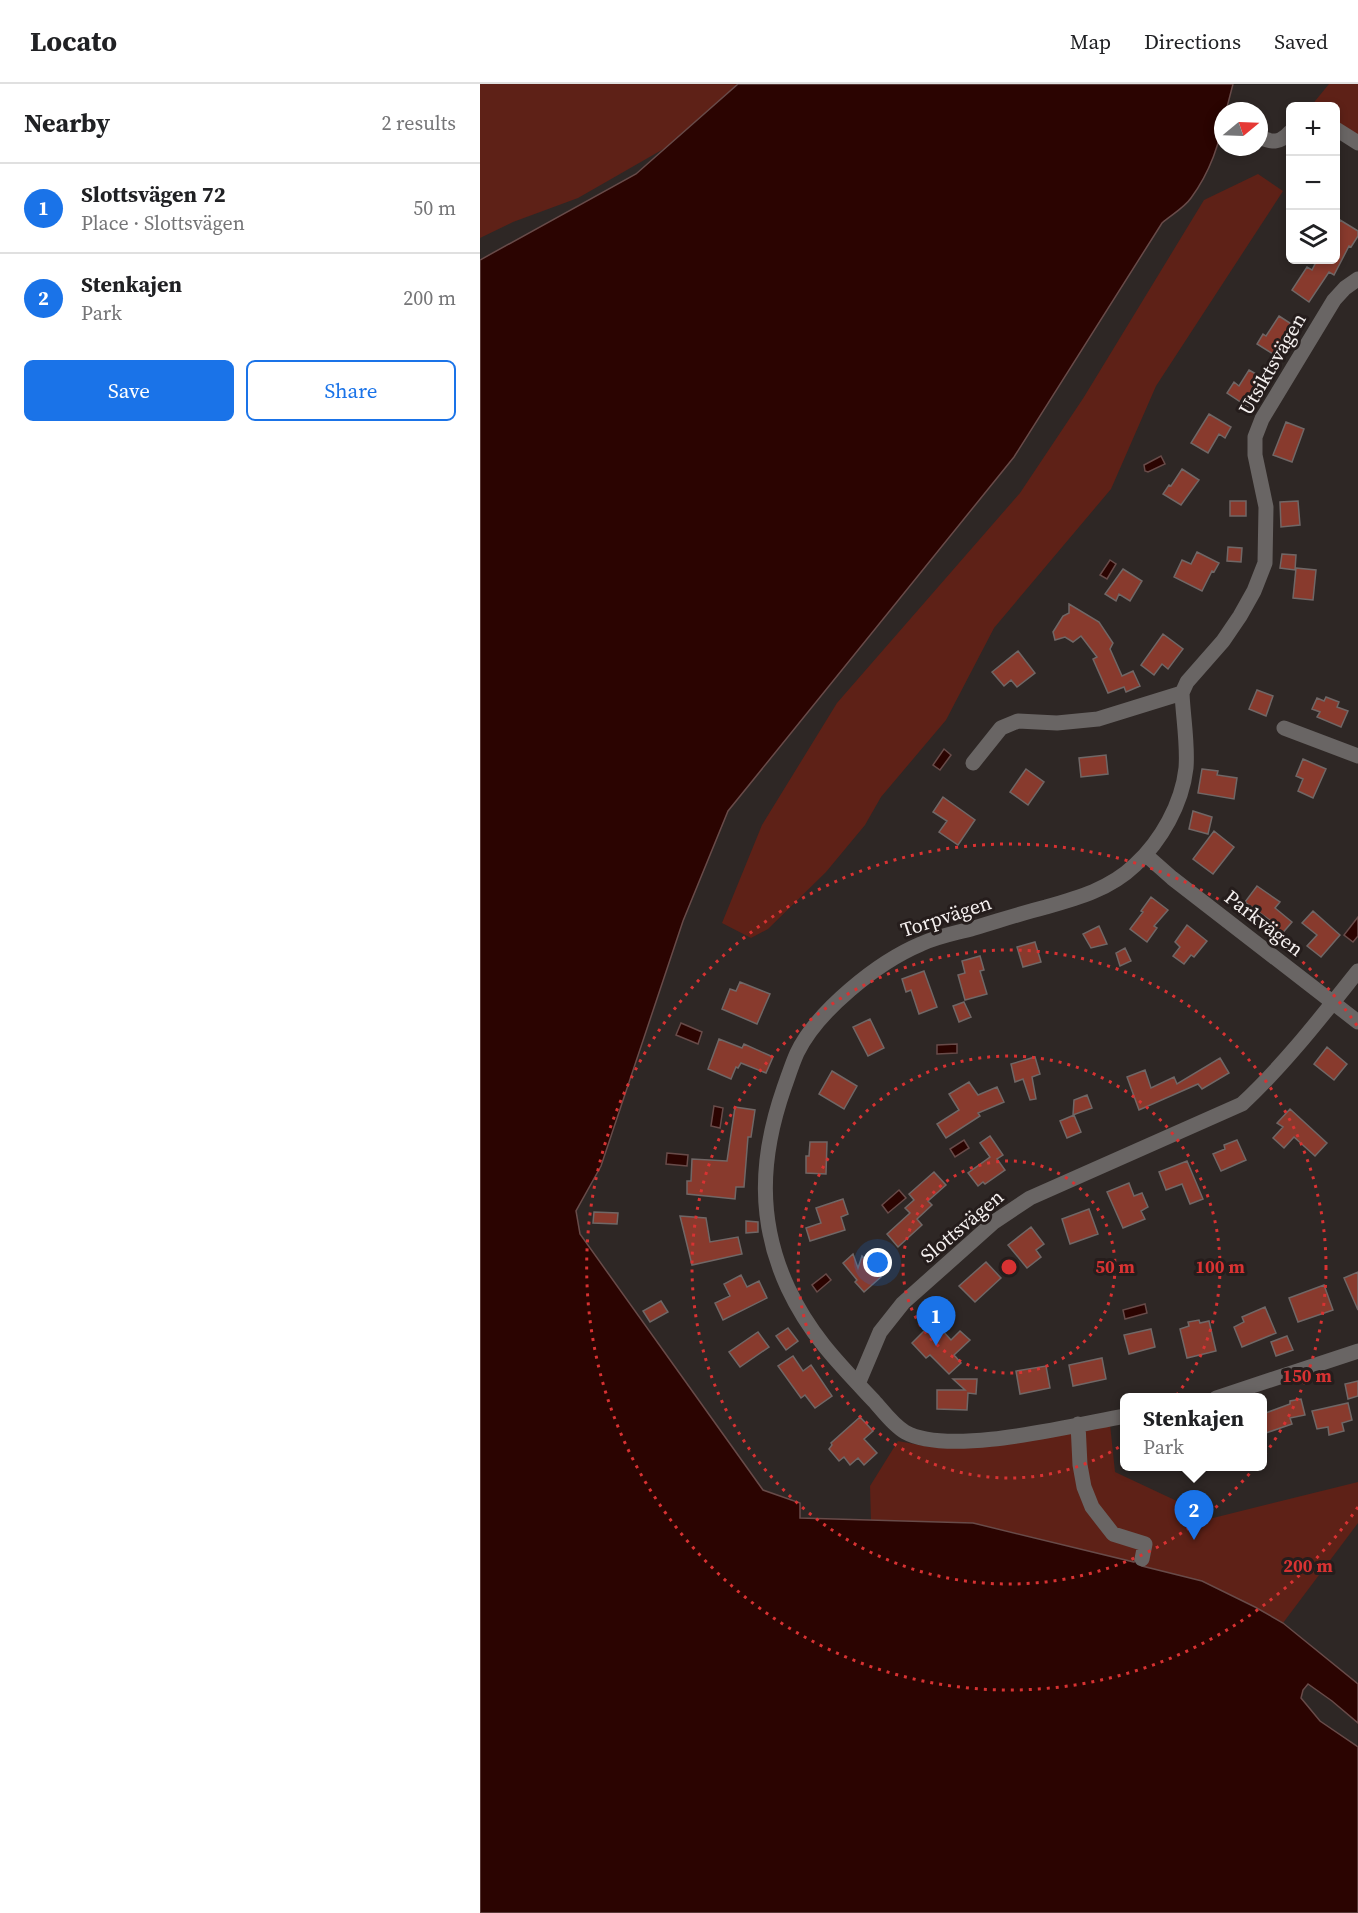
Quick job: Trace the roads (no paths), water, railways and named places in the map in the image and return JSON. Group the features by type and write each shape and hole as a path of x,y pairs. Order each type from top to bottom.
{"street":[{"path":"1340,132 1358,143"},
{"path":"1268,140 1283,140 1286,137"},
{"name":"Utsiktsvägen","path":"1182,693 1187,682 1223,641 1240,616 1254,591 1265,563 1266,507 1255,456 1255,437 1262,418 1334,300 1358,279"},
{"path":"973,763 1001,728 1018,721 1057,723 1098,719 1182,693"},
{"name":"Torpvägen","path":"858,1384 830,1355 811,1330 788,1288 775,1254 768,1224 764,1186 767,1150 773,1121 798,1051 820,1020 854,986 892,957 924,942 1061,903 1103,888 1121,878 1146,855 1171,816 1184,781 1186,765 1182,693"},
{"path":"1284,728 1358,756"},
{"name":"Parkvägen","path":"1146,855 1172,878 1358,1022"},
{"name":"Slottsvägen","path":"858,1384 880,1332 903,1303 994,1222 1030,1198 1242,1104 1333,1003 1358,971"},
{"path":"1231,1393 1358,1351"},
{"path":"858,1384 904,1432 951,1443 998,1438 1120,1417"},
{"path":"1078,1424 1080,1465 1084,1487 1092,1507 1113,1534 1145,1544 1142,1559"}],"place":[{"name":"Slottsvägen 72","path":"936,1346"},
{"name":"Stenkajen","path":"1194,1540"}]}
